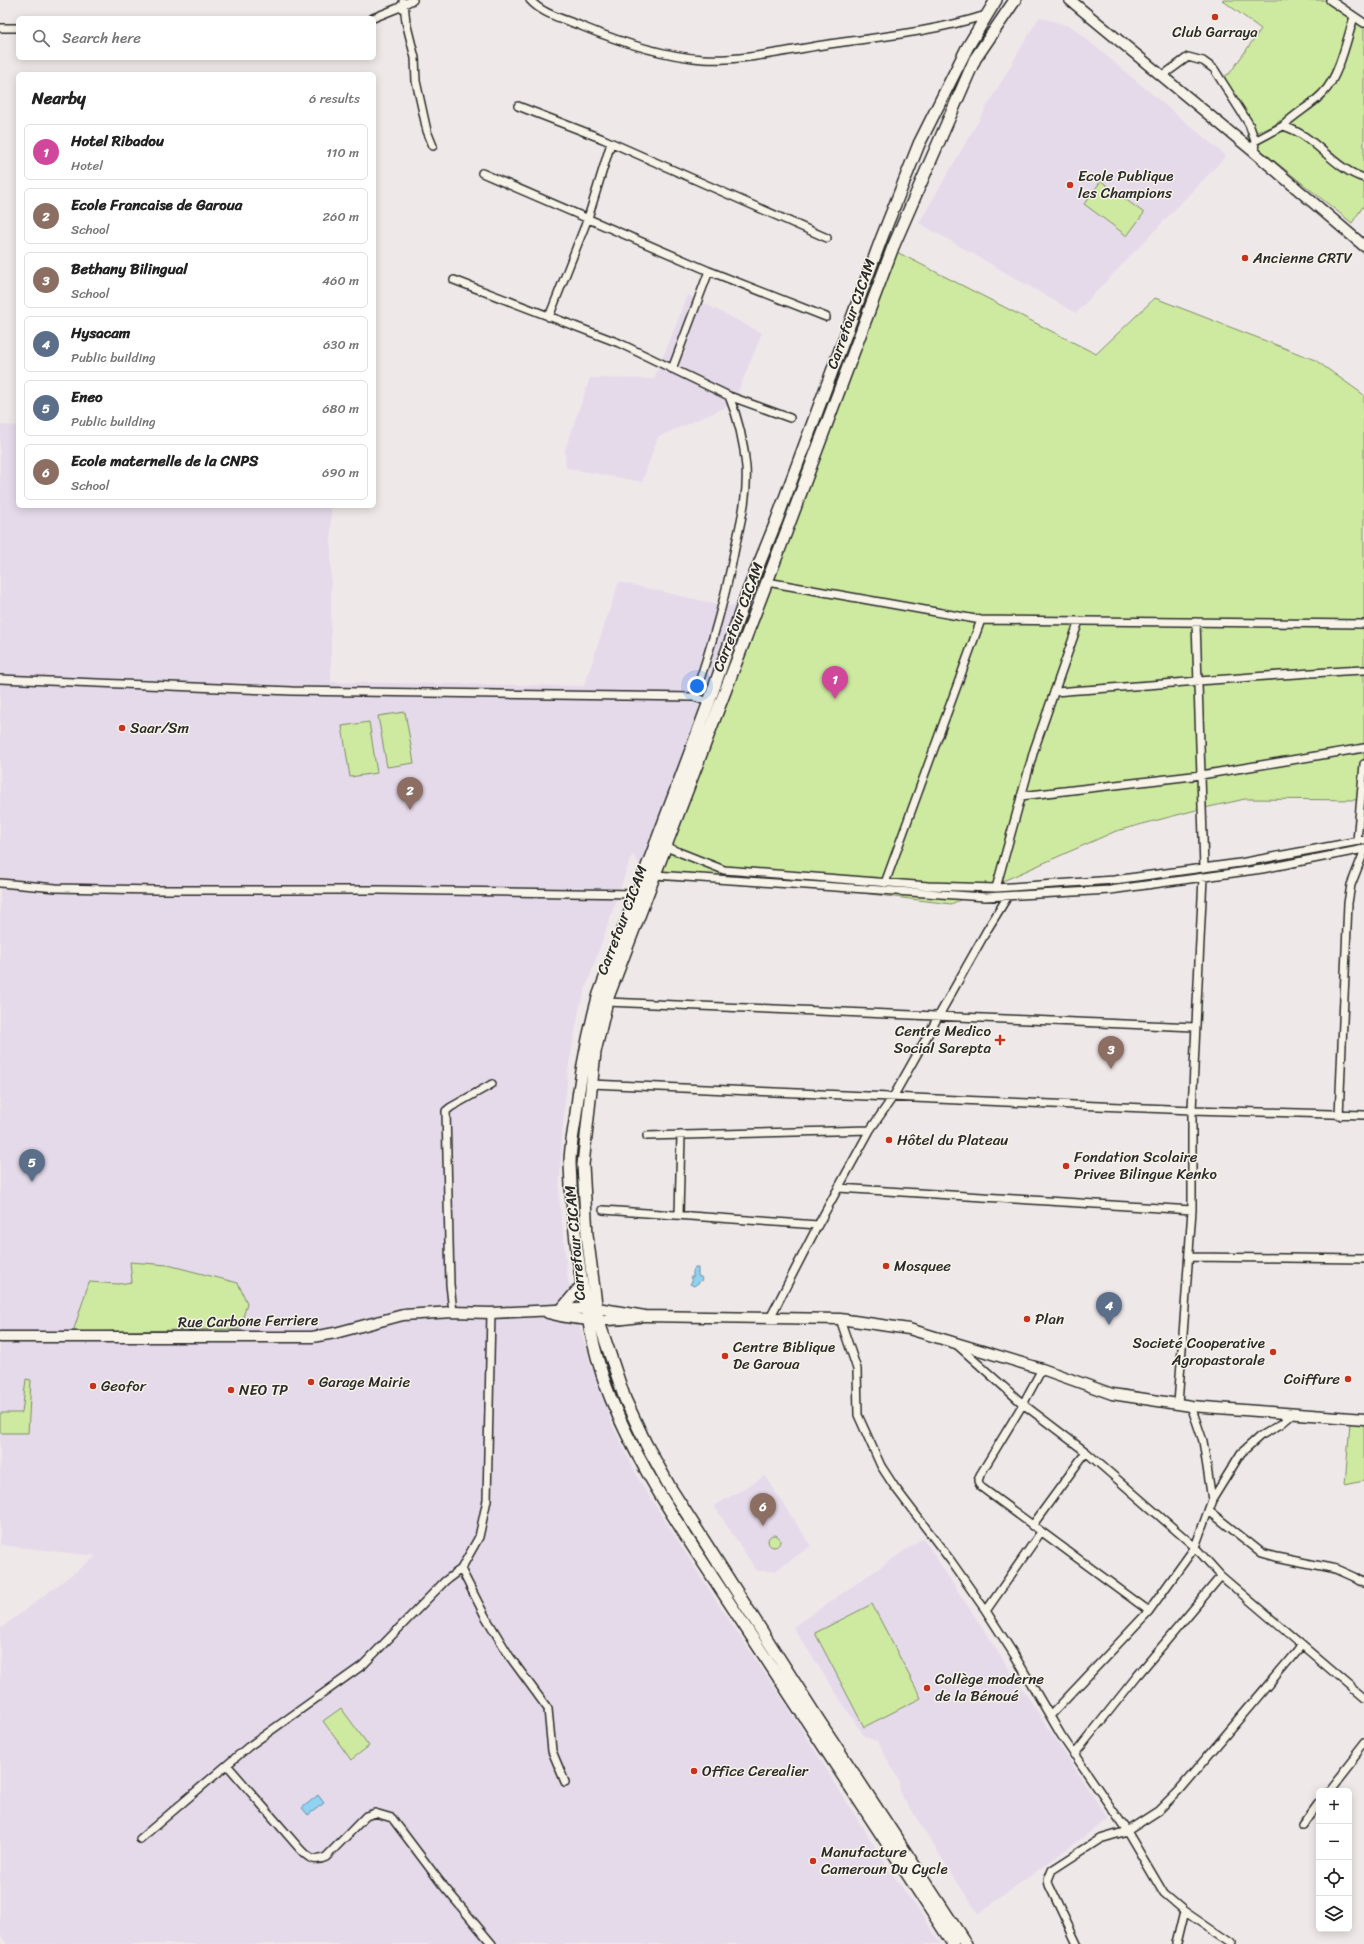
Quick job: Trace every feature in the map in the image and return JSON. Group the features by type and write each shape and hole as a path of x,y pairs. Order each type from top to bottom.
{"main road":[{"path":"953,1944 671,1489 646,1444 625,1399 582,1285 574,1230 570,1161 580,1071 588,1032 599,994 709,702 746,596 776,522 882,238 919,144 967,48 996,0"},
{"name":"Carrefour CICAM","path":"592,1313 586,1235 584,1165 591,1084 596,1052 607,1002 767,582 892,247 975,59 1015,0"},
{"path":"562,1309 582,1285"},
{"path":"848,1773 966,1944"}],"street":[{"path":"376,17 398,8 403,2 413,0"},
{"path":"530,0 549,14 630,44 676,56 702,59 721,59 756,55 904,34 960,24 987,15"},
{"path":"1070,0 1254,152 1364,246"},
{"path":"1330,0 1364,23"},
{"path":"403,2 406,22 415,58 416,81 427,131 433,146"},
{"path":"1255,141 1283,126 1323,93 1332,83 1337,74 1354,16"},
{"path":"0,28 16,28"},
{"path":"1162,76 1188,57 1203,61 1214,69 1239,106 1249,124 1255,141 1254,152"},
{"path":"518,106 610,143 827,238"},
{"path":"1283,126 1303,134 1345,169 1364,178"},
{"path":"549,317 588,218 610,143"},
{"path":"482,173 709,271 826,317"},
{"path":"672,369 709,271"},
{"path":"454,280 619,344 729,396 790,418"},
{"path":"694,697 707,659 727,586 745,502 746,467 737,417 729,396"},
{"path":"767,582 981,620 1364,624"},
{"path":"885,882 981,620"},
{"path":"996,888 1034,750 1079,621"},
{"path":"1196,622 1204,868"},
{"path":"1054,692 1197,682 1281,674 1364,670"},
{"path":"0,679 292,691 694,697 709,702"},
{"path":"1021,796 1201,775 1364,748"},
{"path":"666,847 724,870 928,886 996,888 1114,880 1240,863 1360,841 1364,764"},
{"path":"655,875 985,897 1110,890 1262,868 1364,849"},
{"path":"1339,1116 1348,903 1351,885 1364,852"},
{"path":"1178,1404 1192,1210 1192,1110 1203,877"},
{"path":"0,883 56,888 147,890 380,890 637,894"},
{"path":"770,1318 818,1225 870,1130 893,1097 1008,896"},
{"path":"607,1002 938,1018 1195,1027"},
{"path":"453,1312 450,1284 446,1111 492,1084"},
{"path":"591,1084 1339,1116 1364,1115"},
{"path":"646,1136 870,1130"},
{"path":"679,1215 680,1135"},
{"path":"838,1188 1192,1210"},
{"path":"603,1210 818,1225"},
{"path":"1189,1257 1364,1259"},
{"name":"Rue Carbone Ferriere","path":"0,1337 312,1337 403,1315 453,1312 491,1313 562,1309 592,1313"},
{"name":"Rue Carbone Ferriere","path":"542,1311 567,1317 592,1313"},
{"path":"140,1839 228,1766 248,1747 363,1665 446,1581 462,1569 479,1537 487,1500 491,1313"},
{"path":"592,1313 623,1320 645,1316 840,1319 909,1329 1042,1369 1112,1394 1191,1406 1294,1412 1364,1419"},
{"path":"840,1319 857,1369 858,1415 881,1466 894,1486 951,1561 986,1611 1015,1656 1074,1755 1127,1831 1164,1894 1184,1911 1232,1944"},
{"path":"952,1341 1023,1404 1086,1452 1195,1547 1221,1576 1301,1646 1364,1698"},
{"path":"1042,1369 1023,1404 980,1475 978,1481 981,1487 1032,1526 1149,1611"},
{"path":"1191,1406 1203,1441 1212,1500"},
{"path":"1050,1716 1149,1611 1195,1547 1212,1500 1241,1453 1260,1436 1281,1424 1294,1412"},
{"path":"1032,1526 1086,1452"},
{"path":"1209,1511 1262,1553 1276,1558 1336,1569 1354,1576 1364,1583"},
{"path":"986,1611 1041,1532"},
{"path":"462,1569 485,1616 506,1652 548,1709 552,1751 565,1782"},
{"path":"1074,1755 1150,1660 1221,1576"},
{"path":"1078,1944 1049,1885 1052,1870 1100,1839 1127,1831 1158,1811 1179,1790 1301,1646"},
{"path":"1330,1788 1364,1745"},
{"path":"228,1766 299,1848 312,1860 319,1860 326,1856 366,1816 375,1813 392,1818 441,1883 492,1944"},
{"path":"1303,1825 1316,1807"},
{"path":"1176,1944 1184,1911"}],"shaded area":[{"name":"Ecole Publique les Champions","path":"1039,17 1072,27 1226,156 1076,313 919,223"},
{"path":"688,295 762,333 733,404 658,437 642,482 566,468 565,449 590,378 654,379"},
{"path":"0,425 16,426 16,508 331,508 331,682 584,686 619,582 725,606 753,607 651,880 632,854 580,1005 568,1070 562,1136 559,1197 568,1280 572,1301 590,1361 612,1424 639,1480 715,1599 787,1706 889,1870 941,1944 7,1944 0,1934 0,1629 96,1556 0,1545"},
{"path":"765,1476 811,1546 775,1571 757,1571 714,1506"},
{"name":"Collège moderne de la Bénoué","path":"923,1538 1108,1819 978,1914 900,1793 899,1781 878,1742 864,1736 793,1627"}],"green space":[{"path":"1222,0 1333,0 1364,23 1364,205 1352,223 1248,140 1247,131 1255,135 1273,130 1281,120 1271,127 1254,133 1224,82 1225,76 1230,73 1261,29"},
{"path":"1101,181 1144,213 1127,236 1084,204"},
{"path":"889,248 1096,354 1155,298 1315,360 1364,395 1364,800 1245,799 1200,809 1116,831 951,904 797,885 651,880"},
{"path":"405,712 414,763 387,767 378,716"},
{"path":"369,722 377,773 350,777 342,726"},
{"path":"130,1262 168,1265 238,1283 247,1303 240,1329 73,1332 89,1282 118,1284 132,1282"},
{"path":"26,1379 31,1380 28,1433 0,1433 0,1413 22,1413"},
{"path":"1350,1423 1364,1424 1364,1481 1345,1485"},
{"path":"772,1535 776,1535 780,1541 776,1547 772,1547 768,1543 768,1539"},
{"path":"872,1604 921,1698 864,1727 815,1633"},
{"path":"341,1708 369,1746 351,1760 323,1721"}],"water":[{"path":"698,1268 698,1276 701,1277 702,1280 694,1286 690,1284 692,1281 690,1277 693,1277 693,1270"},
{"path":"318,1795 324,1803 308,1815 302,1808"}],"place":[{"name":"Club Garraya","path":"1215,17"},
{"name":"Ecole Publique les Champions","path":"1070,185"},
{"name":"Ancienne CRTV","path":"1245,258"},
{"name":"Hotel Ribadou","path":"835,699"},
{"name":"Saar/Sm","path":"122,728"},
{"name":"Ecole Francaise de Garoua","path":"410,810"},
{"name":"Centre Medico Social Sarepta","path":"1000,1040"},
{"name":"Bethany Bilingual","path":"1111,1069"},
{"name":"Hôtel du Plateau","path":"889,1140"},
{"name":"Fondation Scolaire Privee Bilingue Kenko","path":"1066,1166"},
{"name":"Eneo","path":"32,1182"},
{"name":"Mosquee","path":"886,1266"},
{"name":"Plan","path":"1027,1319"},
{"name":"Hysacam","path":"1109,1325"},
{"name":"Societé Cooperative Agropastorale","path":"1273,1352"},
{"name":"Centre Biblique De Garoua","path":"725,1356"},
{"name":"Coiffure","path":"1348,1379"},
{"name":"Garage Mairie","path":"311,1382"},
{"name":"Geofor","path":"93,1386"},
{"name":"NEO TP","path":"231,1390"},
{"name":"Ecole maternelle de la CNPS","path":"763,1526"},
{"name":"Collège moderne de la Bénoué","path":"927,1688"},
{"name":"Office Cerealier","path":"694,1771"},
{"name":"Manufacture Cameroun Du Cycle","path":"813,1861"}]}
